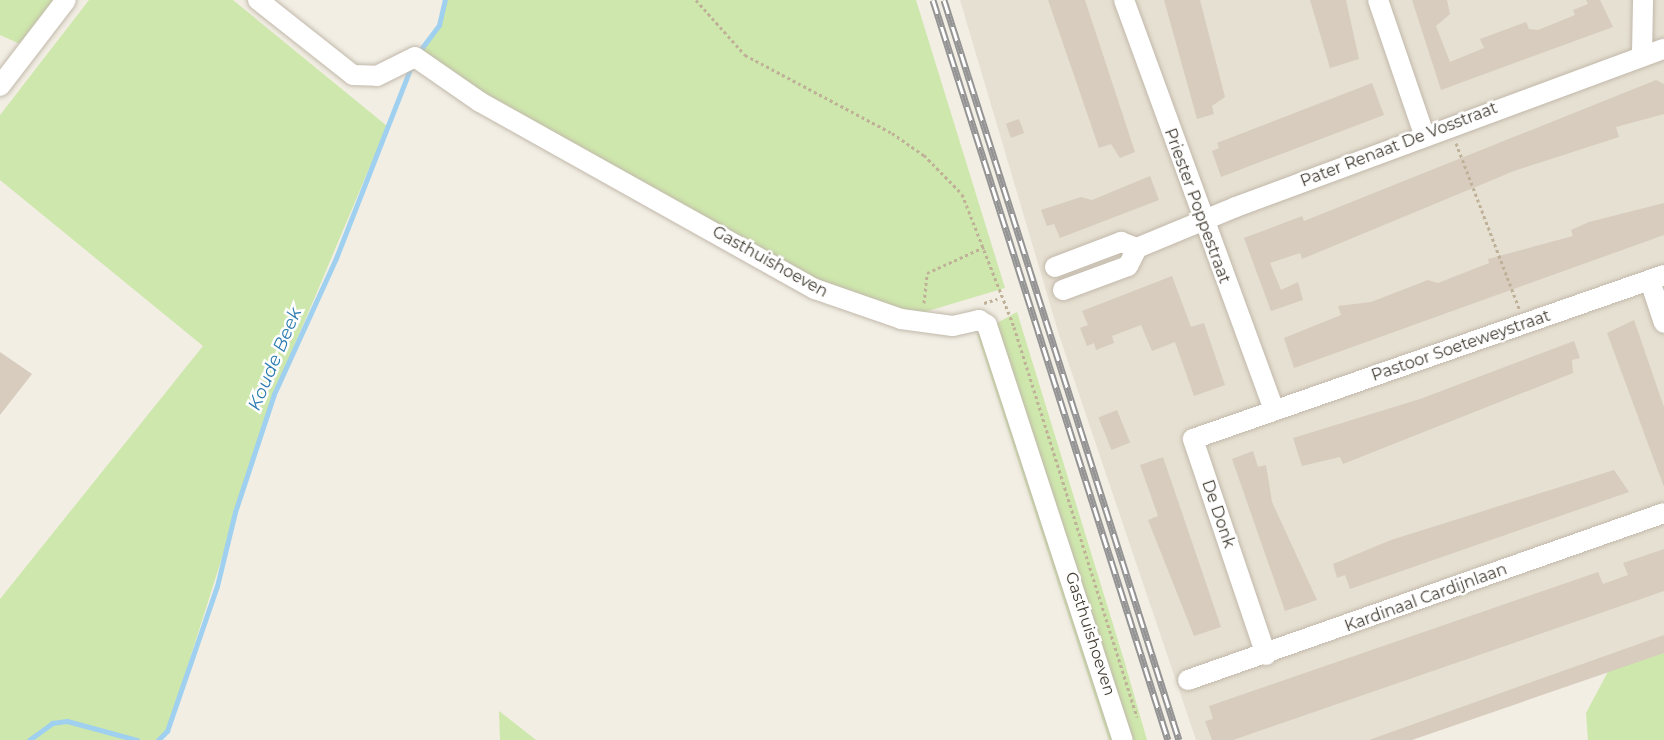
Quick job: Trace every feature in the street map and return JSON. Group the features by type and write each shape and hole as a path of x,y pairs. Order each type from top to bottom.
{"street":[{"path":"0,86 66,0"},
{"name":"Gasthuishoeven","path":"258,0 353,75 377,76 415,57 480,102 815,289 882,315 953,326 979,320 992,336 1123,740"},
{"name":"Priester Poppestraat","path":"1124,0 1202,221 1266,413"},
{"path":"1378,0 1424,134"},
{"path":"1642,54 1643,0"},
{"name":"Pater Renaat De Vosstraat","path":"1063,290 1128,266 1137,248 1202,221 1448,125 1642,54 1664,49"},
{"name":"Pater Renaat De Vosstraat","path":"1055,267 1121,242 1137,248"},
{"path":"1657,278 1664,323"},
{"name":"Pastoor Soeteweystraat","path":"1266,413 1657,278"},
{"name":"De Donk","path":"1266,413 1193,439 1266,655"},
{"name":"Kardinaal Cardijnlaan","path":"1188,680 1266,655 1664,513"}],"path":[{"path":"696,0 745,55 924,155 962,194 984,247 1139,728"},
{"path":"1448,125 1526,324"},
{"path":"930,321 922,296 927,273 984,247"}],"shaded area":[{"path":"960,0 1664,0 1664,648 1395,740 1196,740 1060,338"}],"green space":[{"path":"0,0 68,0 29,48 0,35"},
{"path":"89,0 233,0 387,126 274,394 167,731 158,740 0,740 0,599 203,346 0,180 0,115"},
{"path":"445,0 916,0 1005,288 901,319 867,310 415,57 439,25"},
{"path":"1017,312 1147,740 1109,740 977,334"},
{"path":"1664,648 1664,740 1588,740 1586,713 1611,666"},
{"path":"499,711 536,740 500,740"}],"building":[{"path":"1048,0 1085,0 1135,152 1120,158 1111,144 1099,148"},
{"path":"1164,0 1200,0 1225,97 1212,106 1214,114 1197,119"},
{"path":"1310,0 1346,0 1359,59 1330,68"},
{"path":"1412,0 1447,0 1450,14 1436,26 1450,62 1484,48 1480,39 1526,22 1529,29 1538,30 1575,15 1573,10 1588,4 1586,0 1600,0 1613,27 1441,90"},
{"path":"1656,80 1664,84 1664,114 1616,127 1619,137 1514,171 1302,259 1300,253 1270,263 1281,290 1298,282 1303,300 1271,311 1244,238 1302,216 1304,221"},
{"path":"1372,83 1384,115 1221,177 1212,151 1219,148 1217,143"},
{"path":"1019,119 1024,133 1011,138 1006,124"},
{"path":"1150,176 1159,200 1060,238 1054,224 1047,226 1041,210 1081,197 1092,200"},
{"path":"1664,203 1664,235 1294,368 1284,338 1341,315 1338,306 1371,302 1428,280 1438,283 1489,263 1488,259 1573,236 1571,230 1589,222"},
{"path":"1172,276 1191,327 1204,323 1225,385 1194,396 1175,342 1152,351 1141,325 1112,336 1114,343 1096,350 1094,343 1087,346 1080,328 1088,325 1082,311"},
{"path":"1634,320 1664,407 1664,487 1607,333"},
{"path":"1574,341 1580,358 1572,360 1573,373 1343,464 1340,457 1302,466 1293,438 1420,399"},
{"path":"0,352 32,374 0,415"},
{"path":"1117,410 1130,442 1112,450 1098,417"},
{"path":"1253,451 1258,467 1266,465 1272,502 1317,600 1285,611 1232,459"},
{"path":"1163,457 1221,627 1194,636 1148,520 1158,516 1140,465"},
{"path":"1614,470 1629,492 1350,589 1345,575 1337,578 1333,564 1391,540"},
{"path":"1664,549 1664,591 1233,740 1212,740 1205,721 1213,719 1209,706 1598,572 1603,584 1628,575 1623,563"},
{"path":"1664,635 1664,653 1412,740 1369,740"}],"waterway":[{"name":"Koude Beek","path":"418,53 439,25 445,0"},
{"name":"Koude Beek","path":"158,740 167,731 217,586 235,512 274,394 336,258 412,64"},
{"name":"Koude Beek","path":"29,740 52,723 67,721 137,740"}],"railway":[{"path":"933,0 1168,740"},
{"path":"944,0 1179,740"}]}
